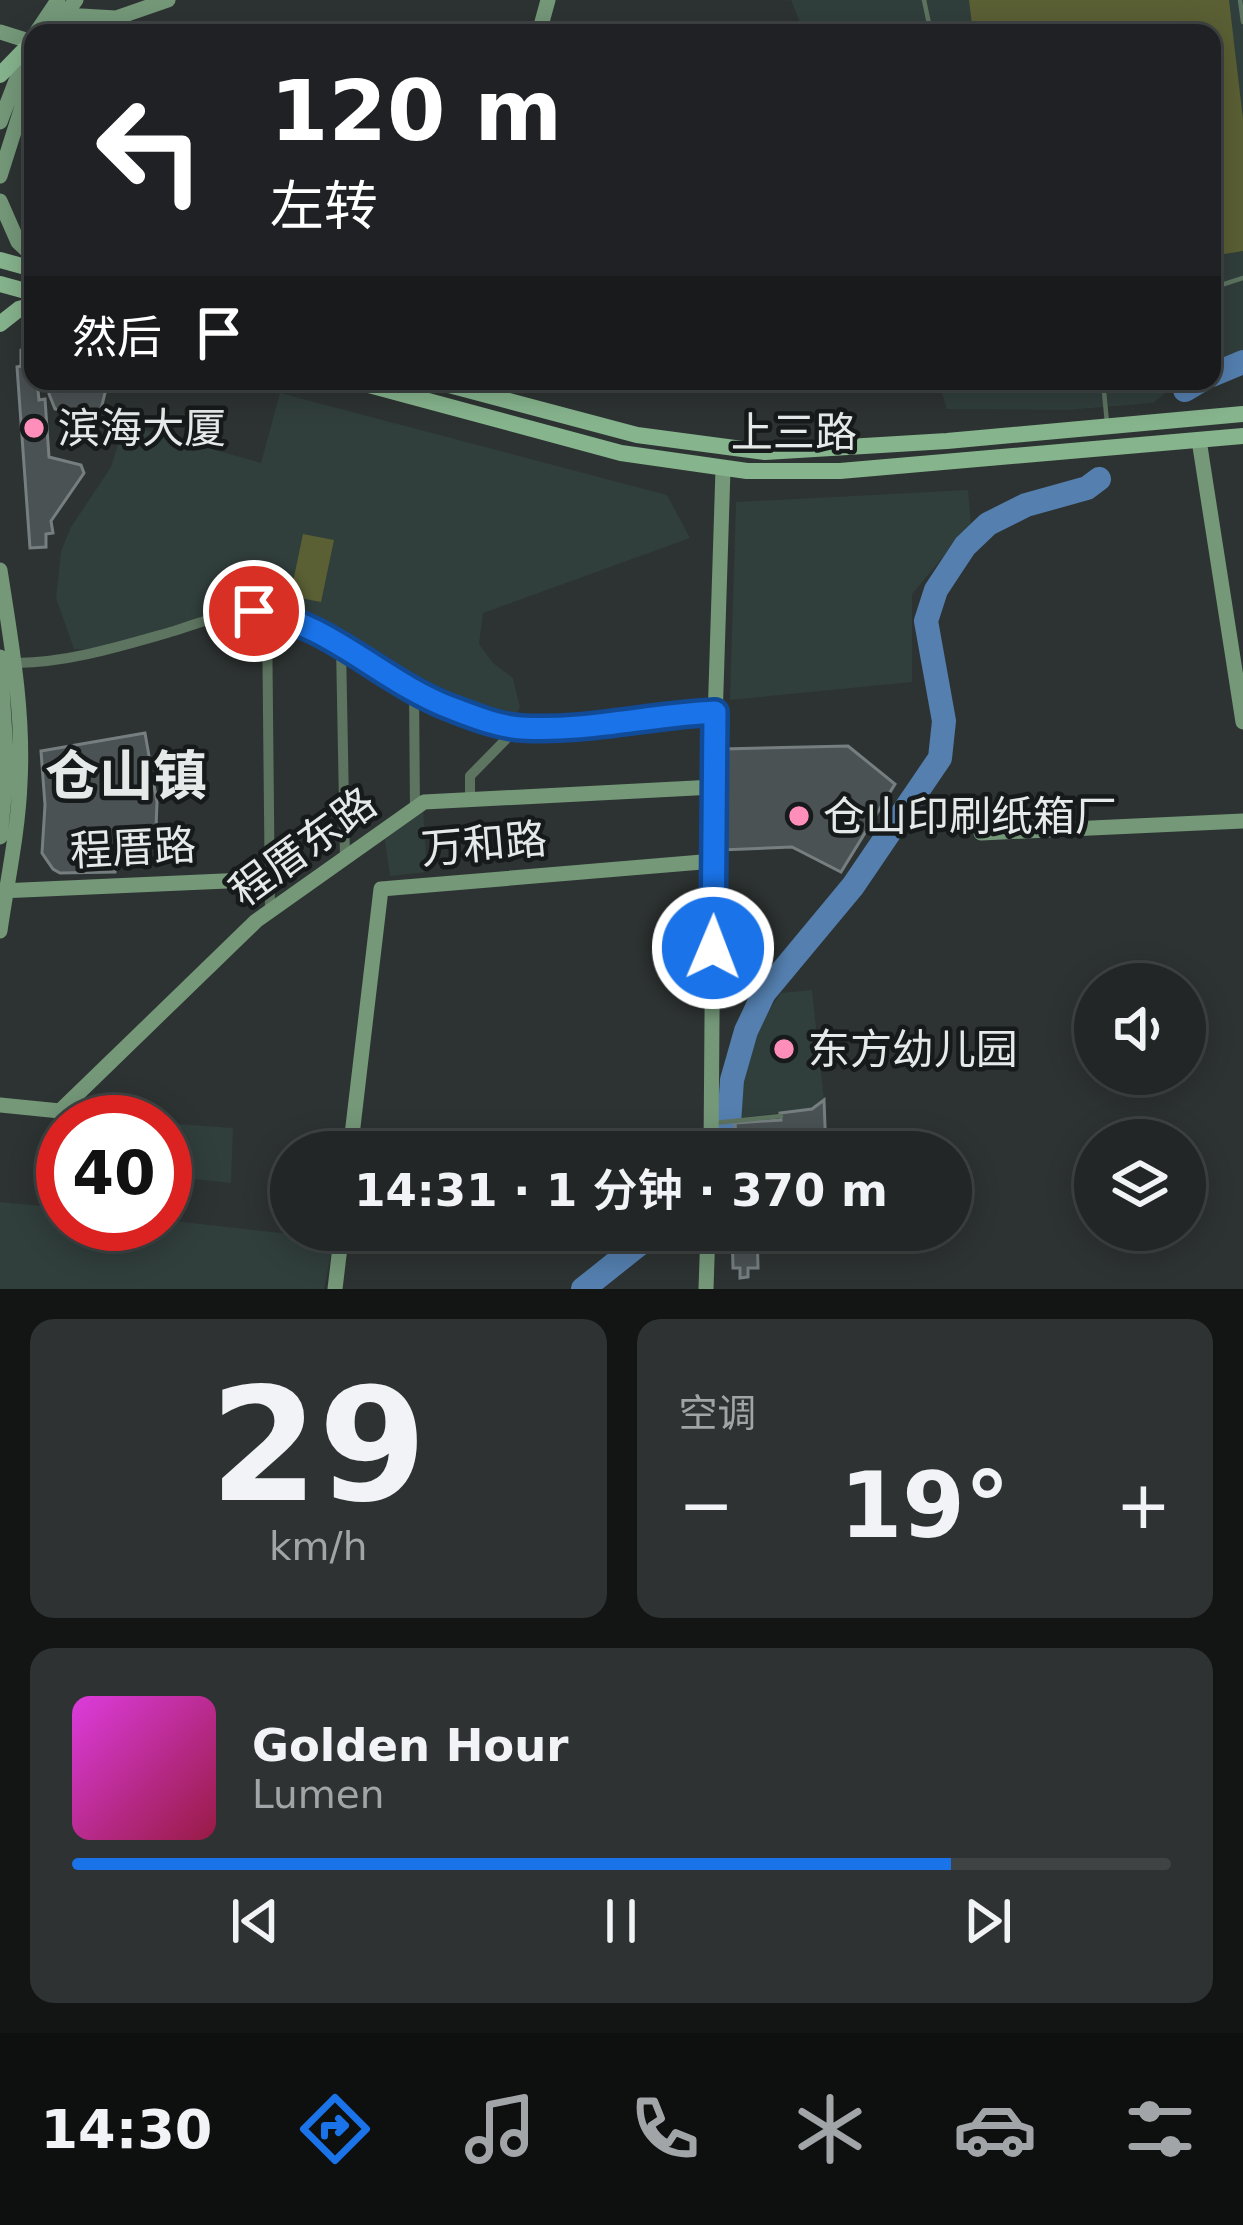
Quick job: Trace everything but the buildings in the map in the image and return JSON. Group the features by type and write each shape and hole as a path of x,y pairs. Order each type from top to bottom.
{"main road":[{"path":"0,75 24,49"},
{"name":"上三路","path":"387,390 621,453 723,469 840,471 1243,436"},
{"name":"上三路","path":"472,390 638,435 740,450 854,448 1243,414"}],"street":[{"path":"61,8 76,0"},
{"path":"61,8 116,18 168,0"},
{"path":"0,122 24,63"},
{"path":"0,176 24,100"},
{"path":"0,201 24,248"},
{"path":"1199,440 1243,722"},
{"path":"713,1131 715,712 723,469"},
{"path":"0,570 20,783 0,931"},
{"path":"8,660 68,660 254,611 341,646 448,706 517,728 588,726 715,712"},
{"path":"267,613 270,910"},
{"path":"341,646 345,857"},
{"path":"0,837 7,768 8,660"},
{"path":"414,689 416,810"},
{"path":"470,800 470,776 517,728"},
{"name":"程厝东路","path":"0,1105 60,1112 270,910 424,802 714,787"},
{"path":"981,833 1243,821"},
{"name":"万和路","path":"352,1131 381,889 714,861"},
{"name":"程厝路","path":"3,891 270,879"},
{"path":"335,1289 340,1251"},
{"path":"706,1289 707,1251"}],"lane":[{"path":"1240,0 1243,22"},
{"path":"1104,390 1107,427"},
{"path":"714,1122 781,1116"}],"shaded area":[{"path":"791,0 1243,0 1243,354 1221,362 1221,24 800,24"},
{"path":"941,390 1170,390 1153,403 1066,410 947,409"},
{"path":"280,393 667,495 690,538 483,613 479,644 513,678 520,707 513,723 433,698 352,646 261,608 93,650 74,649 56,598 61,551 71,527 111,467 124,424 261,463"},
{"path":"968,490 971,524 912,594 912,682 730,700 736,502"},
{"path":"423,807 427,872 390,876 384,834"},
{"name":"东方幼儿园","path":"812,990 824,1100 812,1109 740,1118 756,1029 781,993"},
{"path":"192,1125 233,1128 231,1183 192,1179"},
{"path":"0,1202 36,1205 36,1251 192,1251 192,1223 270,1232 270,1251 332,1251 324,1289 0,1289"}],"green space":[{"path":"969,0 1229,0 1243,119 1243,251 1221,255 1221,24 972,24"},
{"path":"303,534 334,540 321,602 290,596"}],"waterway":[{"path":"1221,371 1243,362"},
{"path":"728,1131 732,1080 746,1031 764,993 853,886 940,758 944,721 926,621 936,590 965,546 988,524 1026,505 1087,488 1099,479"},
{"path":"583,1289 631,1251"}],"place":[{"name":"滨海大厦","path":"34,428"},
{"name":"仓山印刷纸箱厂","path":"799,816"},
{"name":"东方幼儿园","path":"784,1049"}],"district":[{"name":"仓山镇","path":"126,776"}],"route":[{"path":"254,611 288,620 352,650 441,704 517,728 588,726 715,712 713,948"}]}
